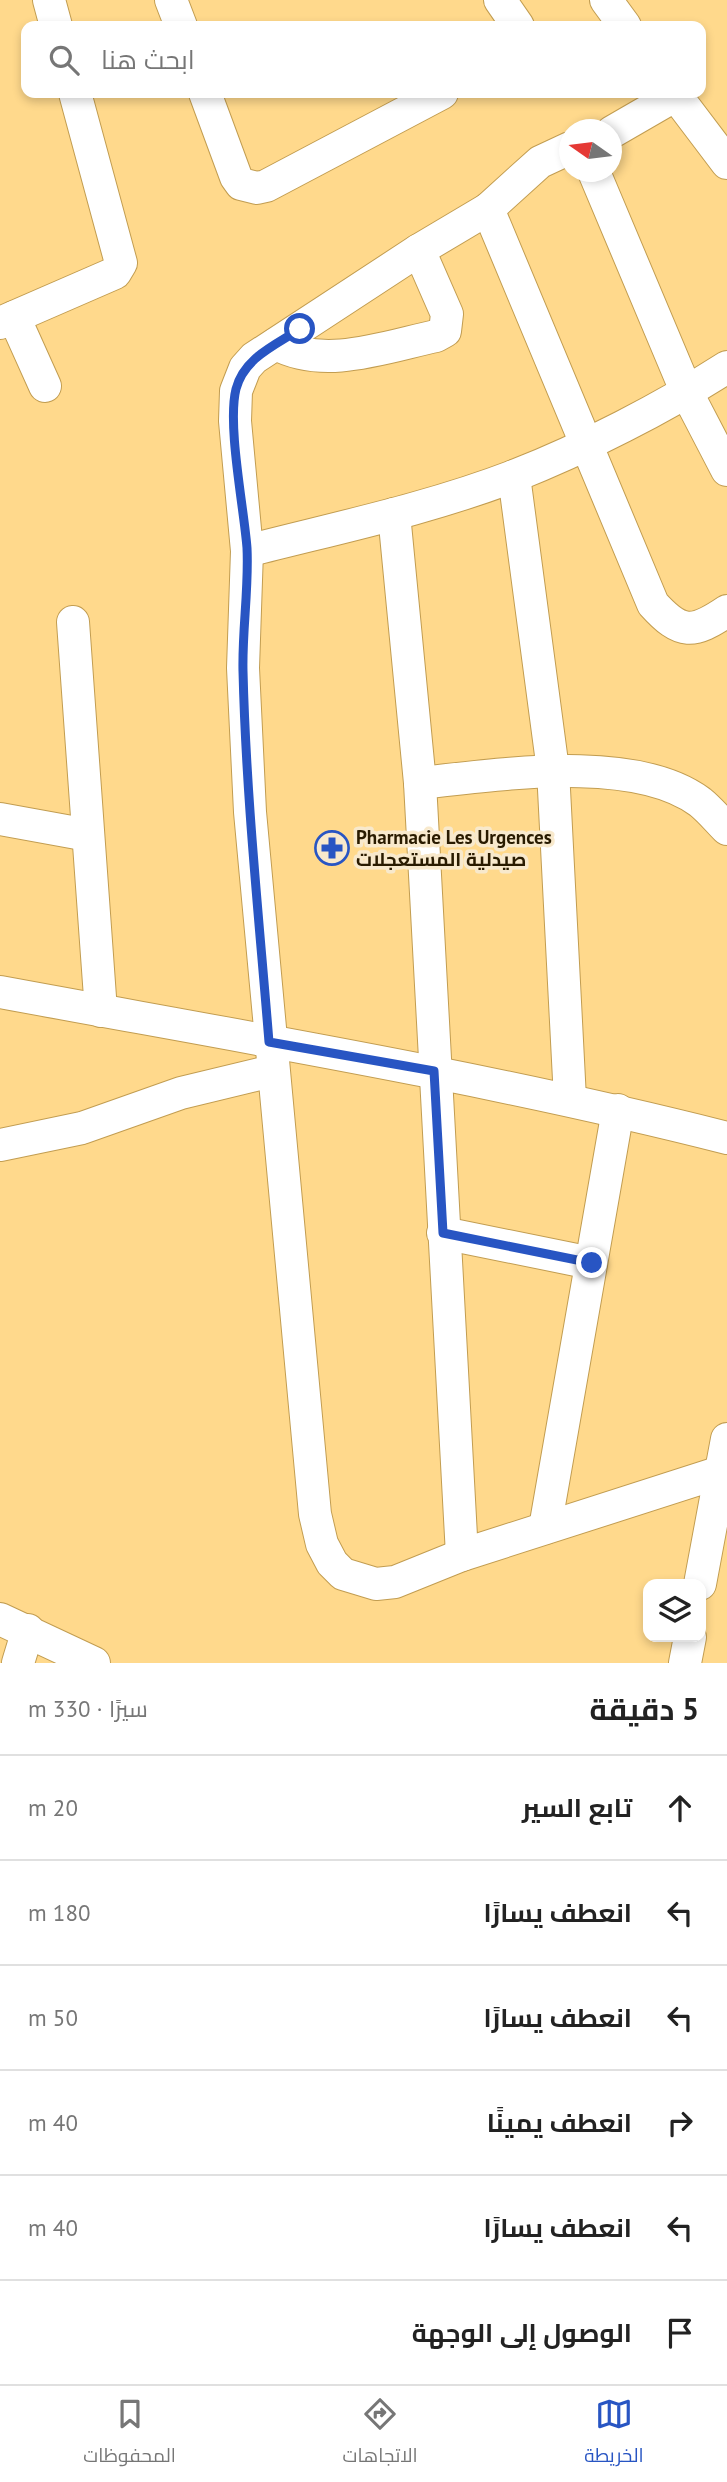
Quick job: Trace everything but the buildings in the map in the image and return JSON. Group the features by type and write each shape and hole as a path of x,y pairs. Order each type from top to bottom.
{"street":[{"path":"49,0 55,21"},
{"path":"171,0 179,21"},
{"path":"500,0 515,21"},
{"path":"606,0 621,21"},
{"path":"45,386 7,320 115,273 121,263 76,98"},
{"path":"207,98 236,177 241,184 257,188 266,186 433,98"},
{"path":"622,125 668,98"},
{"path":"678,98 727,163"},
{"path":"559,153 540,162 488,209 419,250 276,344 245,368 236,391 235,421 247,551 243,668 250,812 315,1514 322,1545 343,1574 376,1584 395,1582 462,1555 724,1470"},
{"path":"598,182 687,393 727,470"},
{"path":"488,209 653,604 669,622 688,628 701,628 727,611"},
{"path":"276,344 298,355 319,357 365,351 436,336 445,331 447,313 419,250"},
{"path":"247,551 394,514 514,475 687,393 727,367"},
{"path":"514,475 553,770 570,1099"},
{"path":"394,514 420,783 462,1555"},
{"path":"73,622 101,1011"},
{"path":"420,783 553,770 664,784 700,802 727,829"},
{"path":"0,818 88,835"},
{"path":"0,992 101,1011 271,1057 434,1071 570,1099 727,1138"},
{"path":"0,1145 82,1128 271,1057"},
{"path":"545,1528 618,1110"},
{"path":"443,1233 592,1263"},
{"path":"701,1579 724,1470 727,1439"},
{"path":"14,1624 18,1663"},
{"path":"14,1624 94,1663"},
{"path":"685,1663 689,1642"}],"place":[{"name":"Pharmacie Les Urgences صيدلية المستعجلات","path":"332,848"}],"route":[{"path":"300,329 254,358 245,368 236,391 235,421 247,551 243,668 250,812 269,1042 434,1071 443,1233 592,1263"}]}
